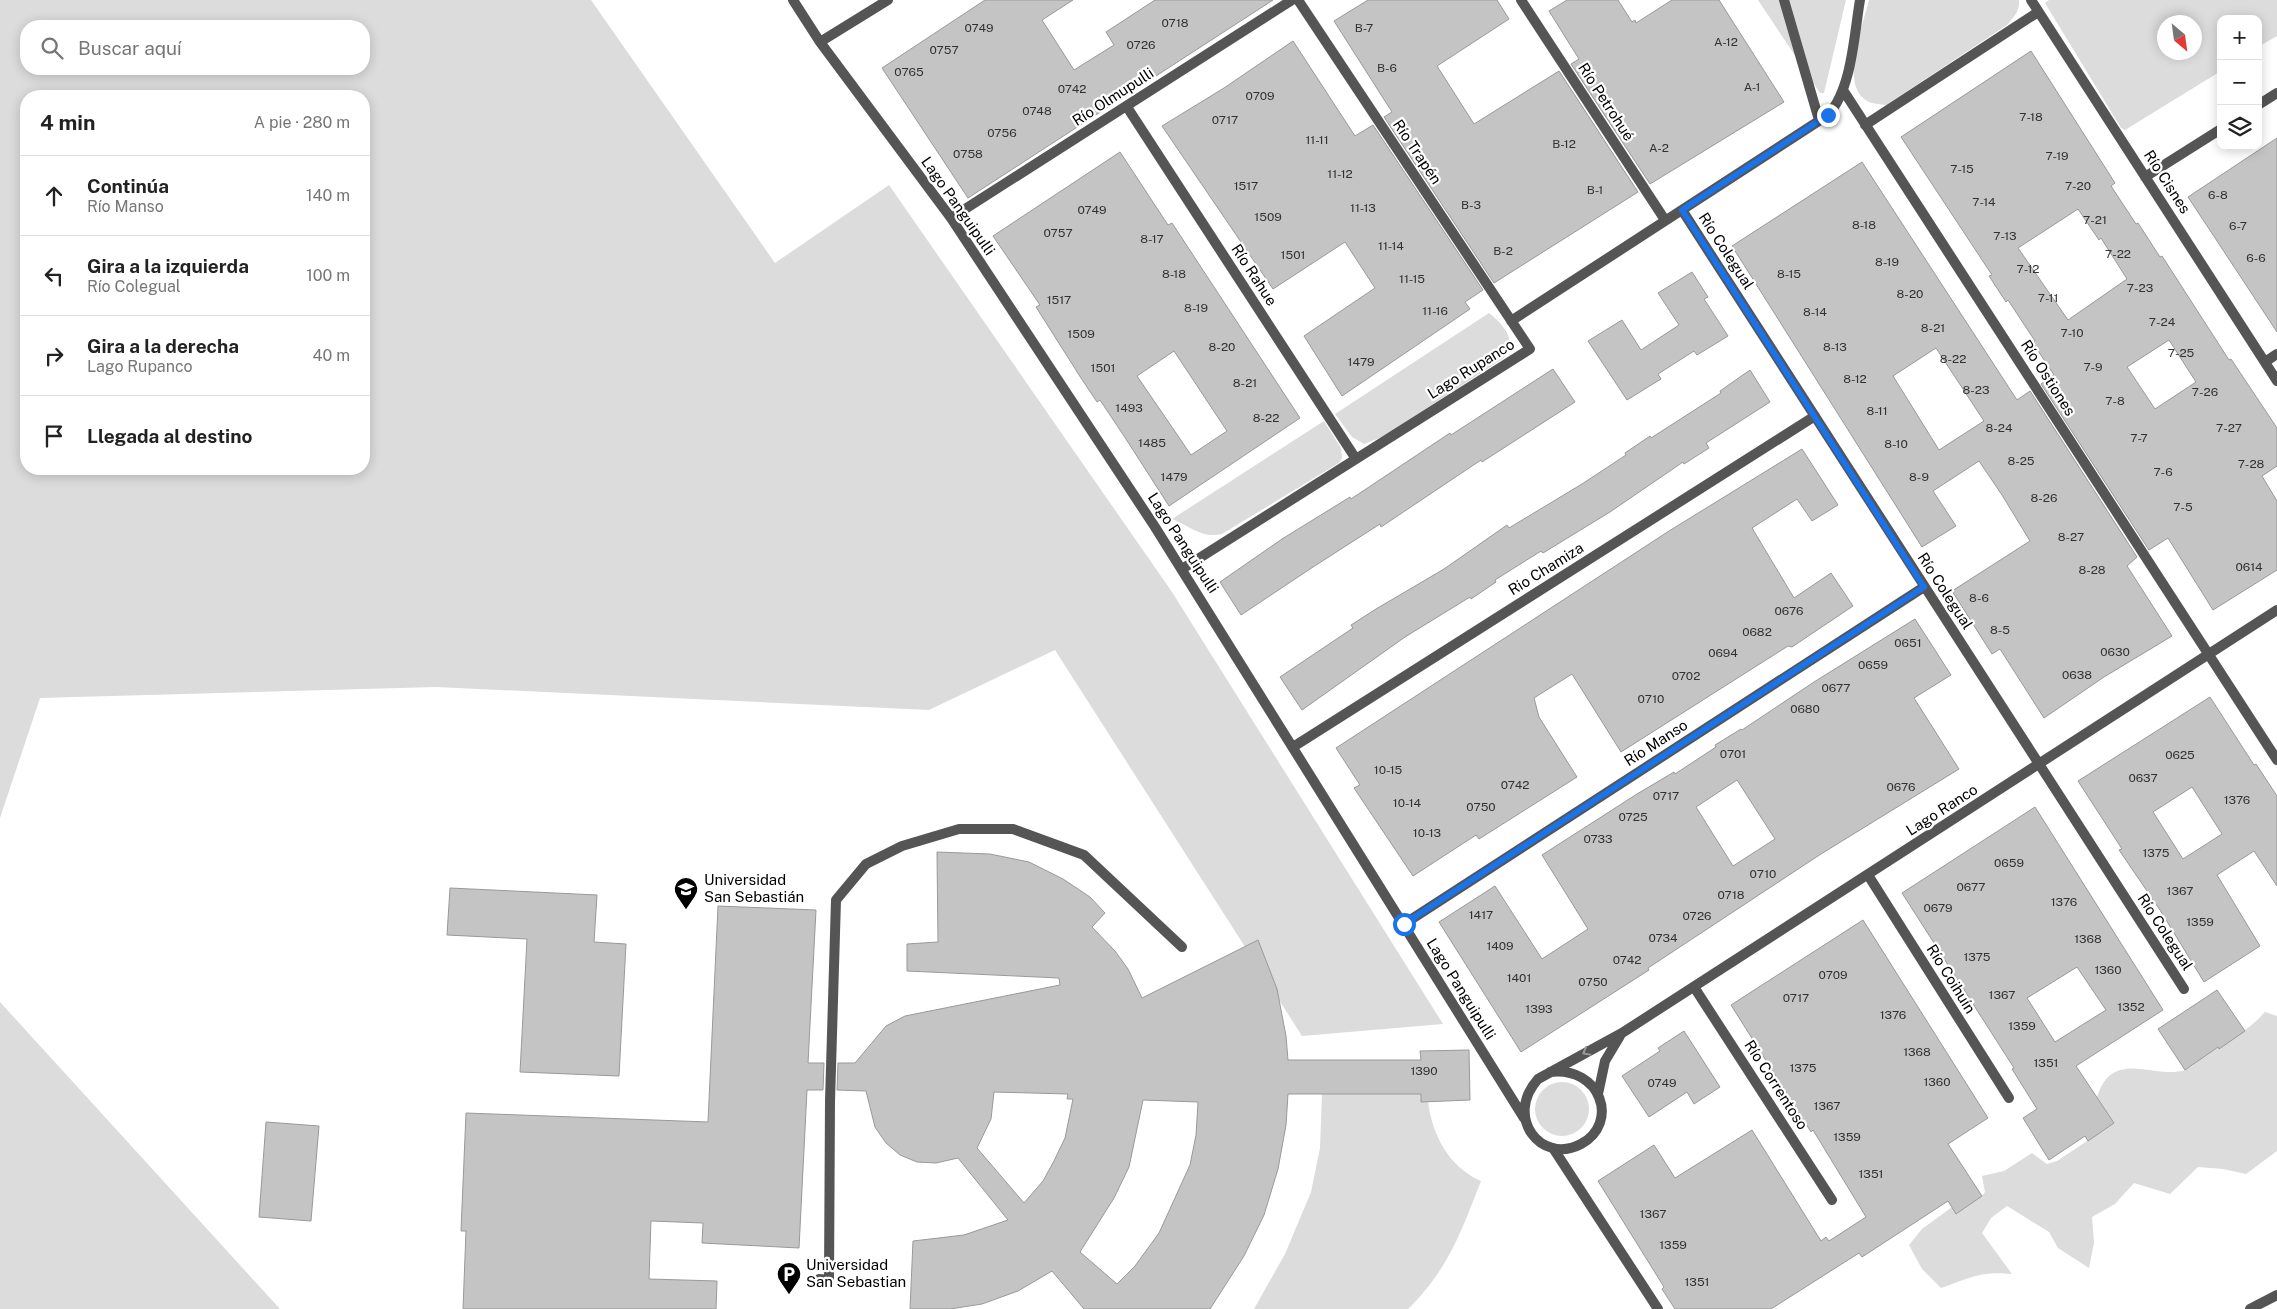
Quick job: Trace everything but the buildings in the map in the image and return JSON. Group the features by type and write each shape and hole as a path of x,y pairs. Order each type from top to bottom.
{"street":[{"name":"Lago Panguipulli","path":"793,0 820,42 951,218 1182,569 1524,1118"},
{"path":"820,42 888,0"},
{"name":"Río Olmupulli","path":"951,218 1292,0"},
{"name":"Río Trapén","path":"1298,0 1511,320"},
{"name":"Río Petrohué","path":"1521,0 1665,220"},
{"path":"1784,0 1819,120"},
{"path":"1843,90 1860,0"},
{"name":"Río Cisnes","path":"2031,0 2277,381"},
{"path":"1865,125 2038,12"},
{"name":"Lago Rupanco","path":"1182,569 1530,349 1511,320 1819,120 1835,107 1843,90"},
{"name":"Río Ostiones","path":"1843,90 2277,760"},
{"path":"2262,102 2277,93"},
{"name":"Río Rahue","path":"1127,107 1356,459"},
{"path":"2145,177 2217,132"},
{"name":"Río Colegual","path":"1682,210 2184,989"},
{"path":"2265,362 2277,354"},
{"name":"Rio Chamiza","path":"1293,747 1815,416"},
{"name":"Río Manso","path":"1404,924 1924,587"},
{"name":"Lago Ranco","path":"1550,1072 1622,1033 2040,765 2277,610"},
{"path":"819,1279 829,1280 830,1101 836,900 866,864 902,846 958,829 1013,829 1084,855 1182,947"},
{"name":"Río Coihuín","path":"1868,875 2009,1098"},
{"name":"Río Correntoso","path":"1694,986 1832,1200"},
{"name":"Lago Ranco","path":"1598,1094 1605,1061 1622,1033"},
{"path":"1565,1070 1579,1074 1591,1082 1598,1094 1602,1109 1599,1122 1592,1135 1581,1144 1567,1148 1553,1148 1540,1142 1535,1137 1524,1118 1523,1104 1528,1090 1538,1079 1550,1072 1565,1070"},
{"path":"1553,1148 1658,1309"},
{"path":"2250,1309 2277,1295"}],"shaded area":[{"path":"0,0 591,0 775,263 889,185 1172,592 1443,1024 1302,1036 1055,650 929,710 436,687 40,698 0,818"},
{"path":"1758,0 1846,0 1824,93 1820,93"},
{"path":"1869,0 2019,0 2019,7 2007,25 1886,105 1867,101 1859,93 1855,82 1855,54"},
{"path":"2049,0 2277,0 2277,36 2262,45 2262,15 2217,15 2217,73 2125,130 2121,128 2045,3"},
{"path":"1489,313 1504,328 1509,339 1510,345 1504,358 1382,437 1364,444 1352,437 1335,414"},
{"path":"1324,421 1341,448 1342,458 1339,463 1222,534 1208,535 1172,519"},
{"path":"0,1002 280,1309 0,1309"},
{"path":"2265,1012 2277,1016 2277,1151 2246,1174 2223,1169 2198,1167 2170,1194 2134,1183 2115,1204 2092,1217 2094,1243 2089,1268 2058,1248 2049,1232 2007,1206 1991,1218 1982,1233 2012,1274 1983,1274 1941,1288 1922,1269 1909,1245 1922,1229 1952,1207 1956,1214 1982,1196 1985,1192 1982,1176 2004,1171 2032,1153 2047,1164 2057,1161 2114,1123 2097,1097 2104,1082 2113,1073 2135,1068 2173,1072 2185,1070 2246,1029"},
{"path":"1557,1082 1567,1082 1581,1090 1587,1099 1589,1109 1587,1119 1581,1128 1567,1136 1557,1136 1547,1131 1540,1124 1535,1114 1535,1104 1540,1094 1547,1087"},
{"path":"1322,1094 1421,1094 1421,1101 1428,1101 1433,1126 1444,1148 1460,1167 1481,1181 1452,1250 1433,1280 1408,1309 1254,1309 1285,1254 1311,1192 1320,1148"}],"place":[{"name":"Universidad San Sebastián","path":"686,910"},
{"name":"Universidad San Sebastian","path":"789,1295"}],"route":[{"path":"1404,924 1924,587 1682,210 1828,115"}]}
